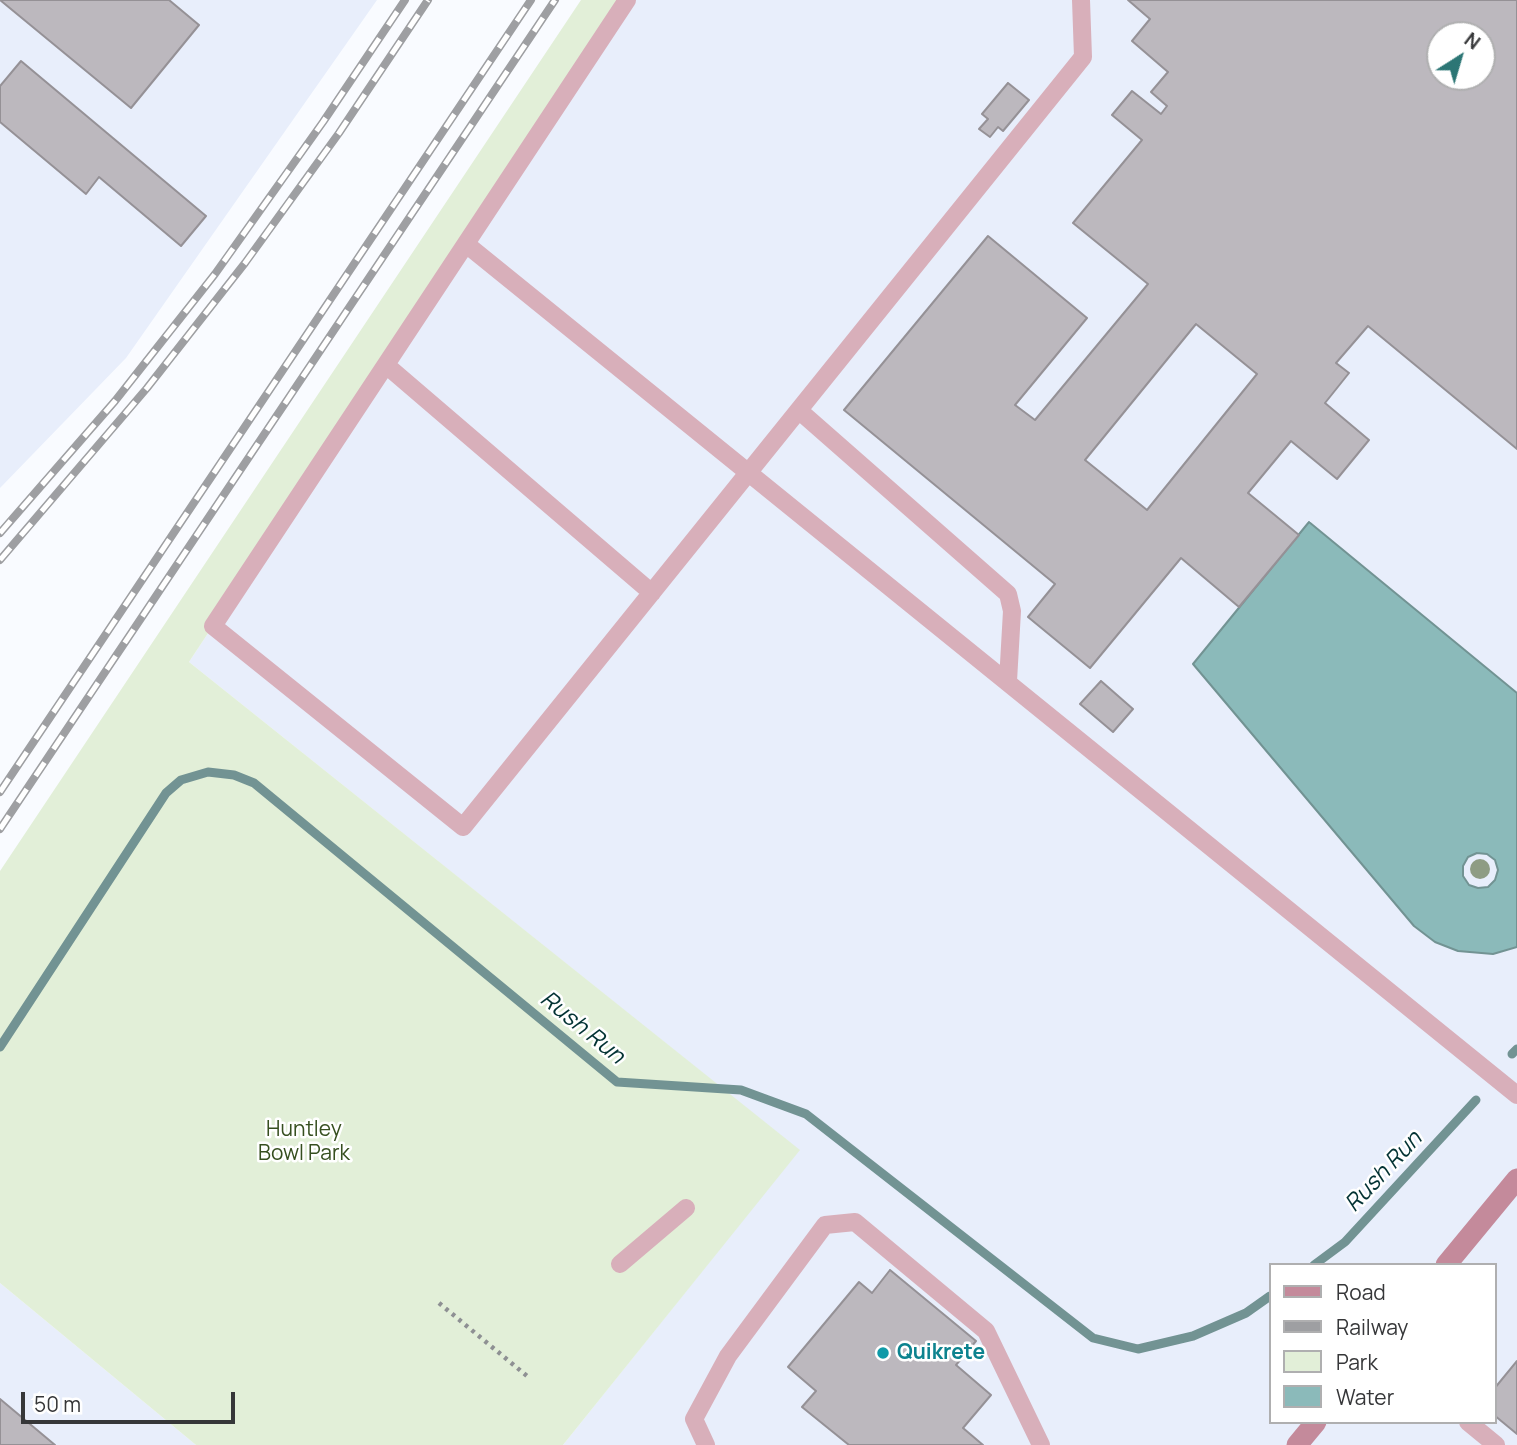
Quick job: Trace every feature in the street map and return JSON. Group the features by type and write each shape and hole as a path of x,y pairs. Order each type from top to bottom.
{"main road":[{"path":"1448,1263 1517,1179"},
{"path":"1297,1445 1314,1424"}],"lane":[{"path":"627,0 213,626 464,827 1083,57 1082,0"},
{"path":"466,244 1517,1095"},
{"path":"386,365 652,593"},
{"path":"803,414 1009,594 1012,611 1008,681"},
{"path":"620,1264 687,1208"},
{"path":"706,1445 694,1419 728,1356 825,1225 855,1222 986,1331 1041,1445"},
{"path":"1470,1424 1496,1445"}],"path":[{"path":"439,1303 527,1376"}],"shaded area":[{"path":"0,0 377,0 126,358 0,488"},
{"path":"627,0 1517,0 1517,1445 563,1445 799,1150 189,662"},
{"path":"0,1283 196,1445 0,1445"}],"green space":[{"name":"Huntley Bowl Park","path":"581,0 627,0 189,662 800,1150 563,1445 196,1445 0,1283 0,871"}],"water":[{"path":"1309,522 1517,693 1517,947 1493,954 1458,951 1435,942 1414,926 1193,664","holes":["1477,853 1487,854 1495,860 1498,870 1495,880 1488,887 1469,885 1463,876 1463,866 1468,857"]}],"building":[{"path":"0,0 169,0 199,25 131,108"},
{"path":"1128,0 1517,0 1517,449 1368,326 1336,363 1349,373 1325,403 1369,440 1337,479 1291,441 1248,493 1299,535 1239,607 1181,558 1090,668 1028,617 1055,584 844,410 988,236 1087,318 1015,405 1035,420 1148,284 1073,223 1142,140 1112,115 1132,91 1161,114 1167,106 1151,92 1168,72 1132,41 1150,19","holes":["1196,324 1257,374 1147,510 1085,460"]},
{"path":"21,61 206,216 181,246 99,177 86,194 0,122 0,86"},
{"path":"1008,83 1029,100 1003,131 998,127 990,137 979,129 988,119 982,114"},
{"path":"1101,681 1133,709 1113,732 1080,704"},
{"name":"Quikrete","path":"890,1270 976,1341 956,1365 991,1395 963,1428 983,1445 849,1445 802,1407 816,1391 788,1367 859,1282 872,1293"},
{"path":"1517,1361 1517,1434 1496,1417 1496,1387"},
{"path":"0,1399 55,1445 0,1445"}],"waterway":[{"name":"Rush Run","path":"0,1047 166,793 181,780 208,772 234,775 254,783 617,1082 741,1090 806,1114 1093,1338 1138,1349 1193,1336 1246,1313 1268,1297"},
{"name":"Rush Run","path":"1512,1054 1517,1049"},
{"name":"Rush Run","path":"1317,1263 1345,1242 1476,1100"}],"railway":[{"path":"0,533 115,401 215,274 323,122 405,0"},
{"path":"0,560 147,388 245,263 339,133 428,0"},
{"path":"0,792 531,0"},
{"path":"0,829 555,0"}],"place":[{"name":"Quikrete","path":"883,1353"}]}
